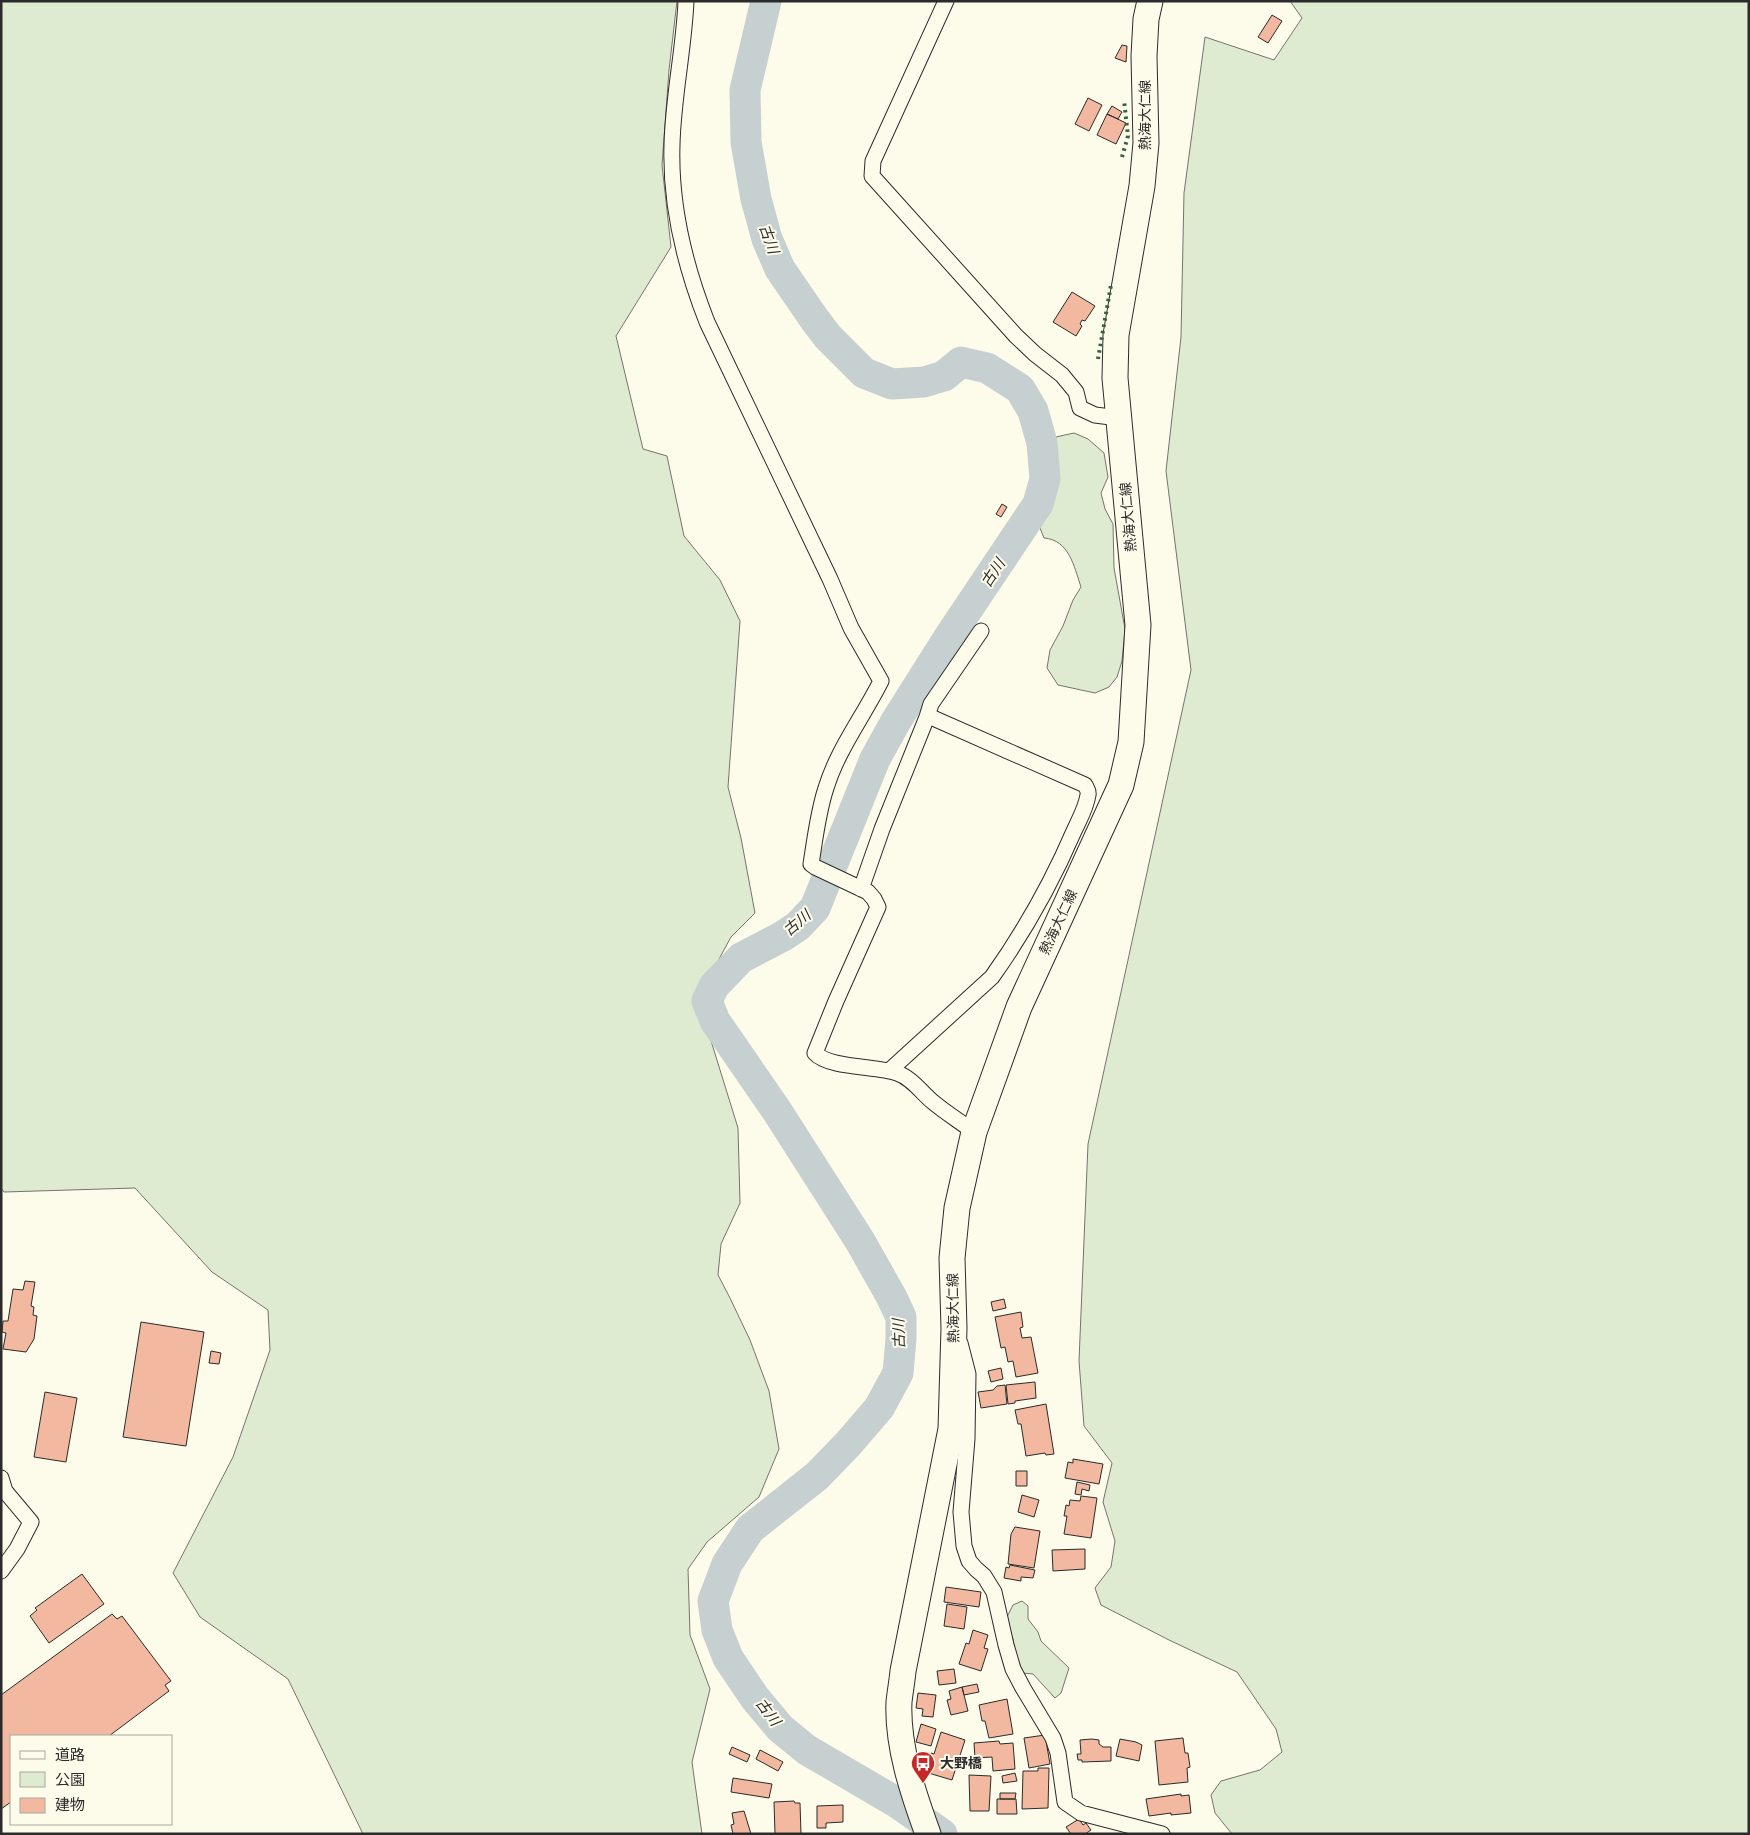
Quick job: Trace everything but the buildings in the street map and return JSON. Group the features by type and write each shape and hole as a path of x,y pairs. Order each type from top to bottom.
{"main road":[{"name":"熱海大仁線","path":"928,1834 909,1779 901,1731 899,1703 903,1672 951,1429 954,1328 952,1258 957,1208 974,1132 1019,1007 1121,785 1131,742 1138,625 1115,378 1116,335 1142,186 1146,143 1144,56 1146,19 1150,1"}],"street":[{"path":"686,1 676,87 672,145 674,202 682,245 693,286 707,322 852,628 881,681 837,760 826,788 819,818 812,864 868,892 878,907 815,1053 820,1059 898,1074 908,1079 933,1102 974,1132"},
{"path":"946,1 873,161 872,176 1016,336 1062,375 1076,392 1080,408 1095,415 1119,418"},
{"path":"856,887 882,829 927,717 930,704 981,631"},
{"path":"889,1072 992,977 1030,916 1063,855 1089,794 1085,785 927,717"},
{"path":"954,1328 962,1346 968,1374 967,1439 961,1512 964,1546 969,1561 984,1576 994,1592 1013,1669 1022,1688 1053,1738 1058,1753 1065,1802 1081,1813 1162,1834"},
{"path":"1,1478 5,1491 32,1522 1,1571"}],"green space":[{"path":"1,1 677,1 669,70 662,165 671,247 616,336 643,449 667,456 684,536 720,580 740,621 728,787 741,838 755,913 731,937 712,972 699,1002 738,1128 740,1203 721,1244 718,1275 750,1340 769,1391 779,1449 759,1497 707,1542 688,1569 690,1635 710,1689 692,1762 702,1834 363,1834 288,1679 200,1617 173,1573 233,1457 270,1350 268,1310 212,1272 135,1188 4,1192 1,1188"},
{"path":"1290,1 1749,1 1749,1834 1232,1834 1215,1813 1211,1795 1221,1781 1260,1770 1282,1752 1276,1729 1237,1672 1101,1605 1095,1588 1111,1567 1115,1541 1103,1502 1112,1463 1084,1426 1079,1361 1088,1144 1191,670 1166,471 1181,337 1184,193 1205,37 1274,60 1302,18"},
{"path":"1074,433 1088,439 1104,453 1108,477 1101,493 1105,509 1113,524 1114,568 1125,629 1122,661 1117,677 1109,687 1095,693 1058,685 1047,668 1050,650 1081,587 1073,563 1065,549 1052,540 1044,538 1038,523 1050,488 1051,453 1056,437"},
{"path":"1022,1601 1028,1606 1028,1619 1038,1632 1041,1641 1069,1668 1061,1693 1055,1698 1033,1674 1022,1673 1014,1660 1013,1639 1007,1617 1013,1605"}],"waterway":[{"name":"古川","path":"766,1 745,90 746,142 756,199 767,239 780,269 828,337 864,373 892,384 924,382 944,376 961,362 987,368 1020,389 1033,411 1042,443 1045,479 1038,504 949,637 896,721 875,759 815,908 798,926 741,958 714,986 707,1001 715,1021 777,1111 860,1241 901,1317 898,1373 879,1408 817,1476 750,1529 727,1564 713,1601 717,1630 728,1658 755,1698 780,1728 807,1750 896,1802 942,1834"}],"hedge":[{"path":"1122,157 1128,136 1124,100"},
{"path":"1098,359 1111,285"}],"place":[{"name":"大野橋","path":"923,1784"}]}
